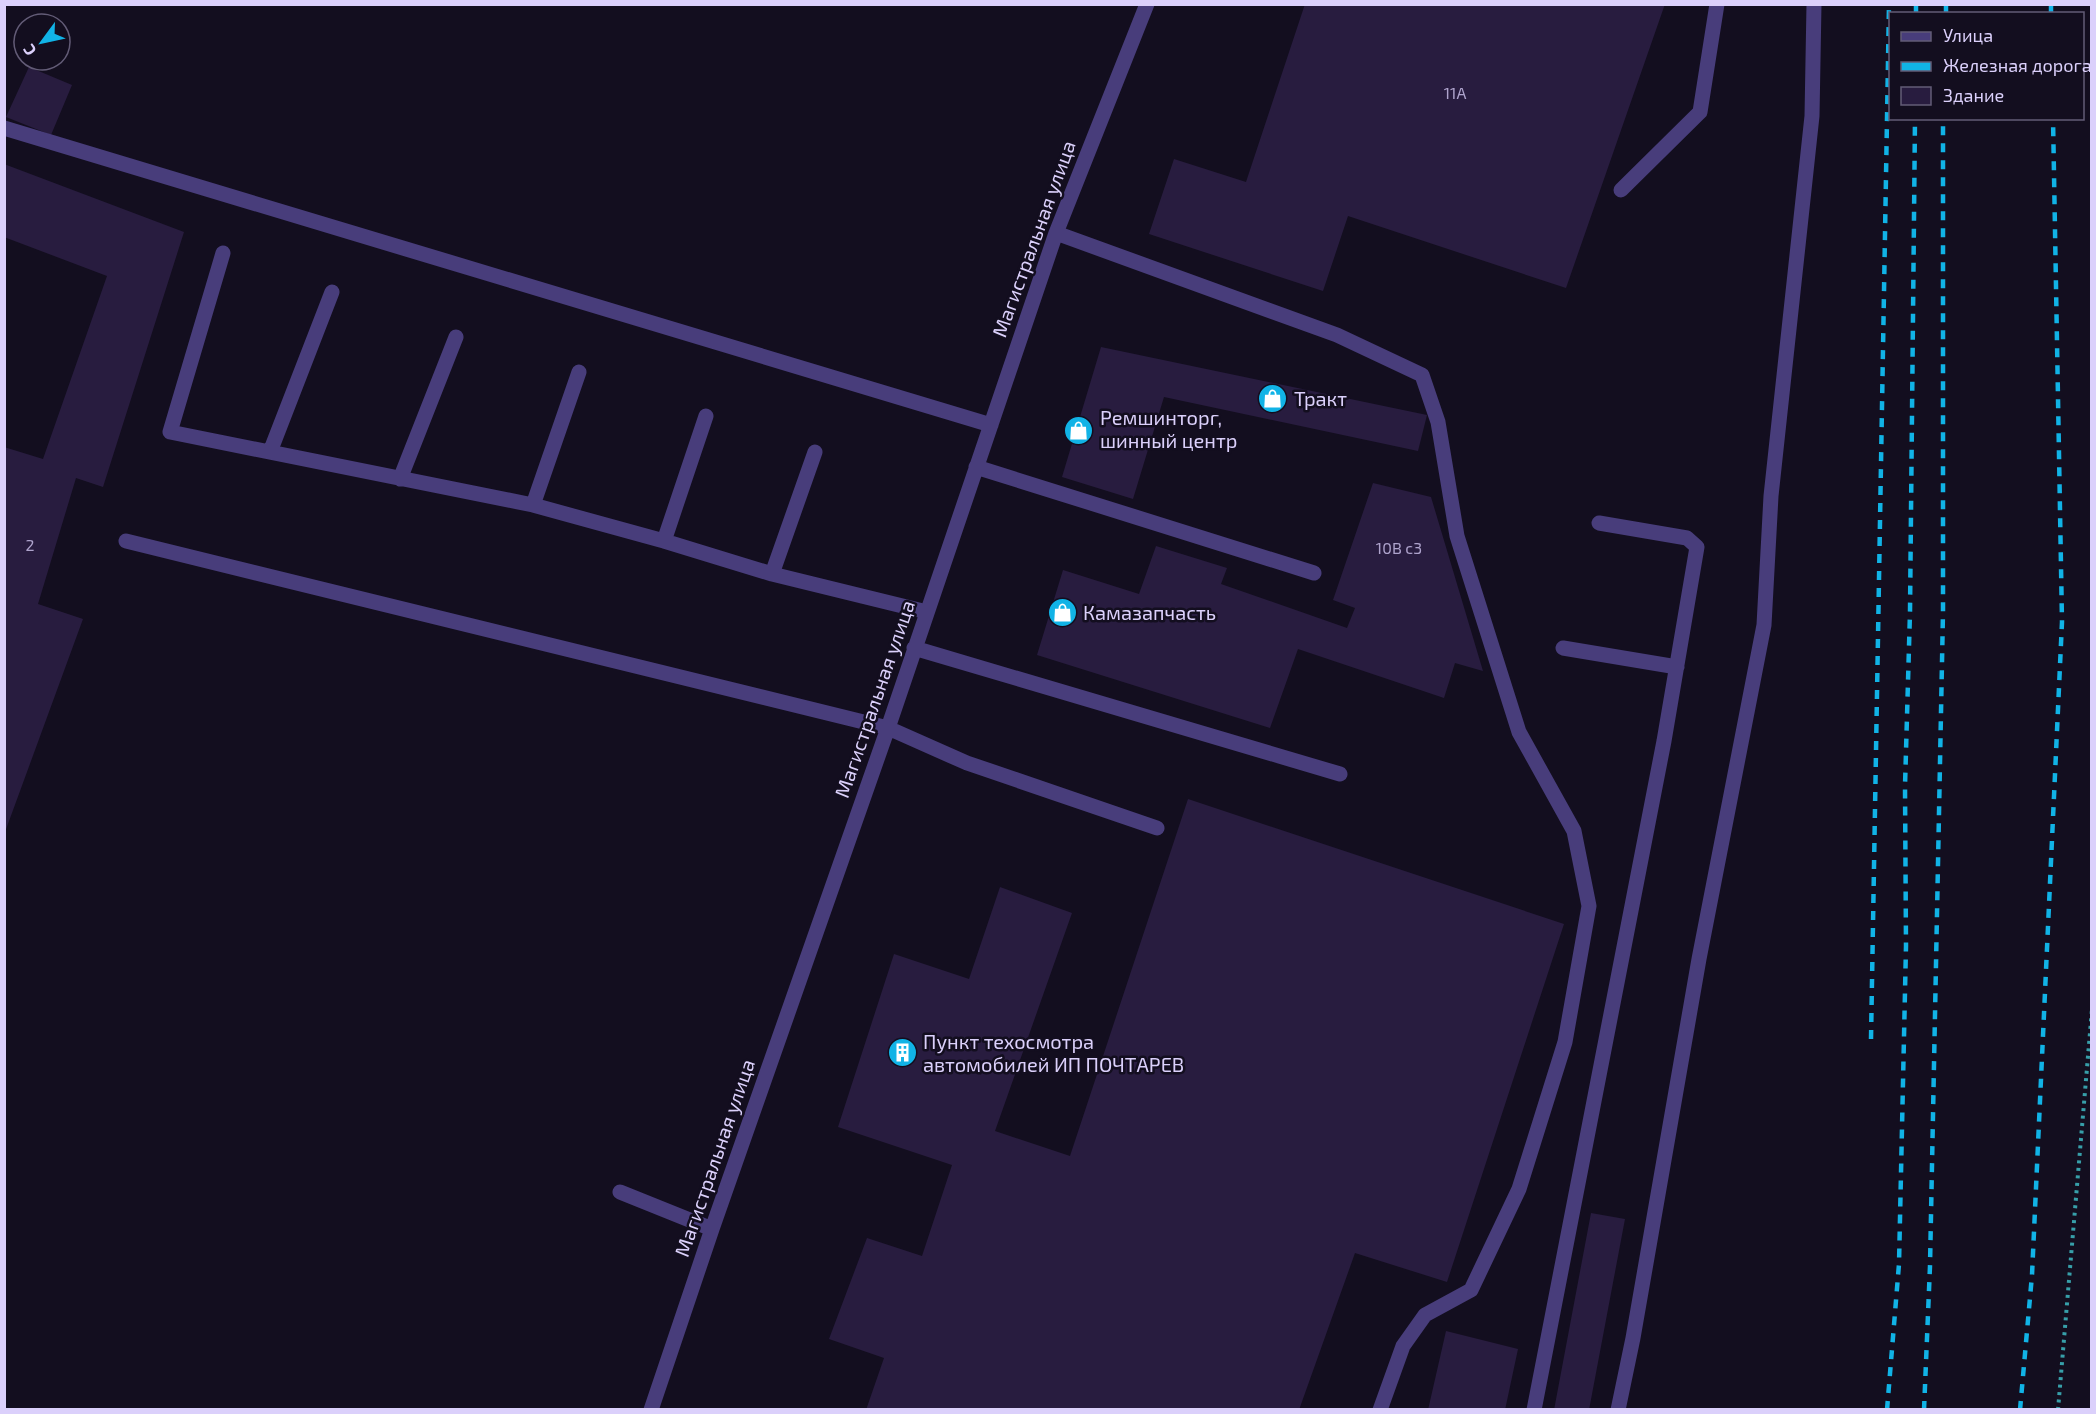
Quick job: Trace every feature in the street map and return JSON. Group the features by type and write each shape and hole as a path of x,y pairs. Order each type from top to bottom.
{"street":[{"name":"Магистральная улица","path":"651,1410 888,728 1056,233 1147,4"},
{"path":"1620,190 1700,112 1717,4"},
{"path":"1618,1410 1633,1338 1699,959 1764,625 1771,496 1812,116 1814,4"},
{"path":"4,128 991,424"},
{"path":"1056,233 1337,335 1422,375 1438,422 1457,536 1519,732 1574,831 1589,906 1565,1042 1518,1189 1471,1290 1425,1314 1403,1346 1380,1410"},
{"path":"223,254 170,432 533,506 664,541 772,574 927,612"},
{"path":"270,452 332,292"},
{"path":"400,479 456,337"},
{"path":"533,506 579,372"},
{"path":"664,541 706,416"},
{"path":"772,574 815,452"},
{"path":"976,467 1314,573"},
{"path":"1534,1410 1664,741 1697,547 1687,538 1599,523"},
{"path":"126,541 888,728 968,763 1157,828"},
{"path":"914,648 1340,774"},
{"path":"1563,648 1677,667"},
{"path":"620,1192 712,1229"}],"path":[{"path":"2058,1410 2091,1008"}],"building":[{"path":"1305,4 1665,4 1566,288 1348,216 1323,291 1149,234 1174,159 1246,182"},
{"path":"27,72 41,72 72,85 51,135 6,117"},
{"path":"4,164 184,232 103,487 76,478 38,604 83,619 5,832 4,447 43,459 107,276 4,237"},
{"path":"1101,347 1427,415 1418,451 1164,397 1133,499 1062,477"},
{"path":"1373,483 1431,497 1483,671 1455,663 1444,698 1298,649 1270,728 1037,655 1063,570 1139,594 1156,546 1227,568 1221,584 1347,628 1355,608 1333,600"},
{"path":"1188,799 1564,924 1447,1282 1355,1253 1299,1410 866,1410 884,1358 829,1339 867,1238 922,1256 952,1165 838,1127 894,954 969,979 1000,887 1072,913 995,1131 1070,1156"},
{"path":"1591,1213 1625,1219 1589,1410 1554,1410"},
{"path":"1446,1331 1518,1349 1505,1410 1428,1410"}],"railway":[{"path":"1871,1039 1889,4"},
{"path":"1916,4 1916,12"},
{"path":"1946,4 1946,12"},
{"path":"2051,4 2051,12"},
{"path":"1887,1410 1899,1264 1906,946 1905,786 1910,612 1915,120"},
{"path":"1924,1410 1930,1266 1943,612 1943,120"},
{"path":"2020,1410 2032,1275 2062,622 2053,120"}],"place":[{"name":"Тракт","path":"1273,399"},
{"name":"Ремшинторг, шинный центр","path":"1079,430"},
{"name":"Камазапчасть","path":"1062,613"},
{"name":"Пункт техосмотра автомобилей ИП ПОЧТАРЕВ","path":"902,1053"}]}
